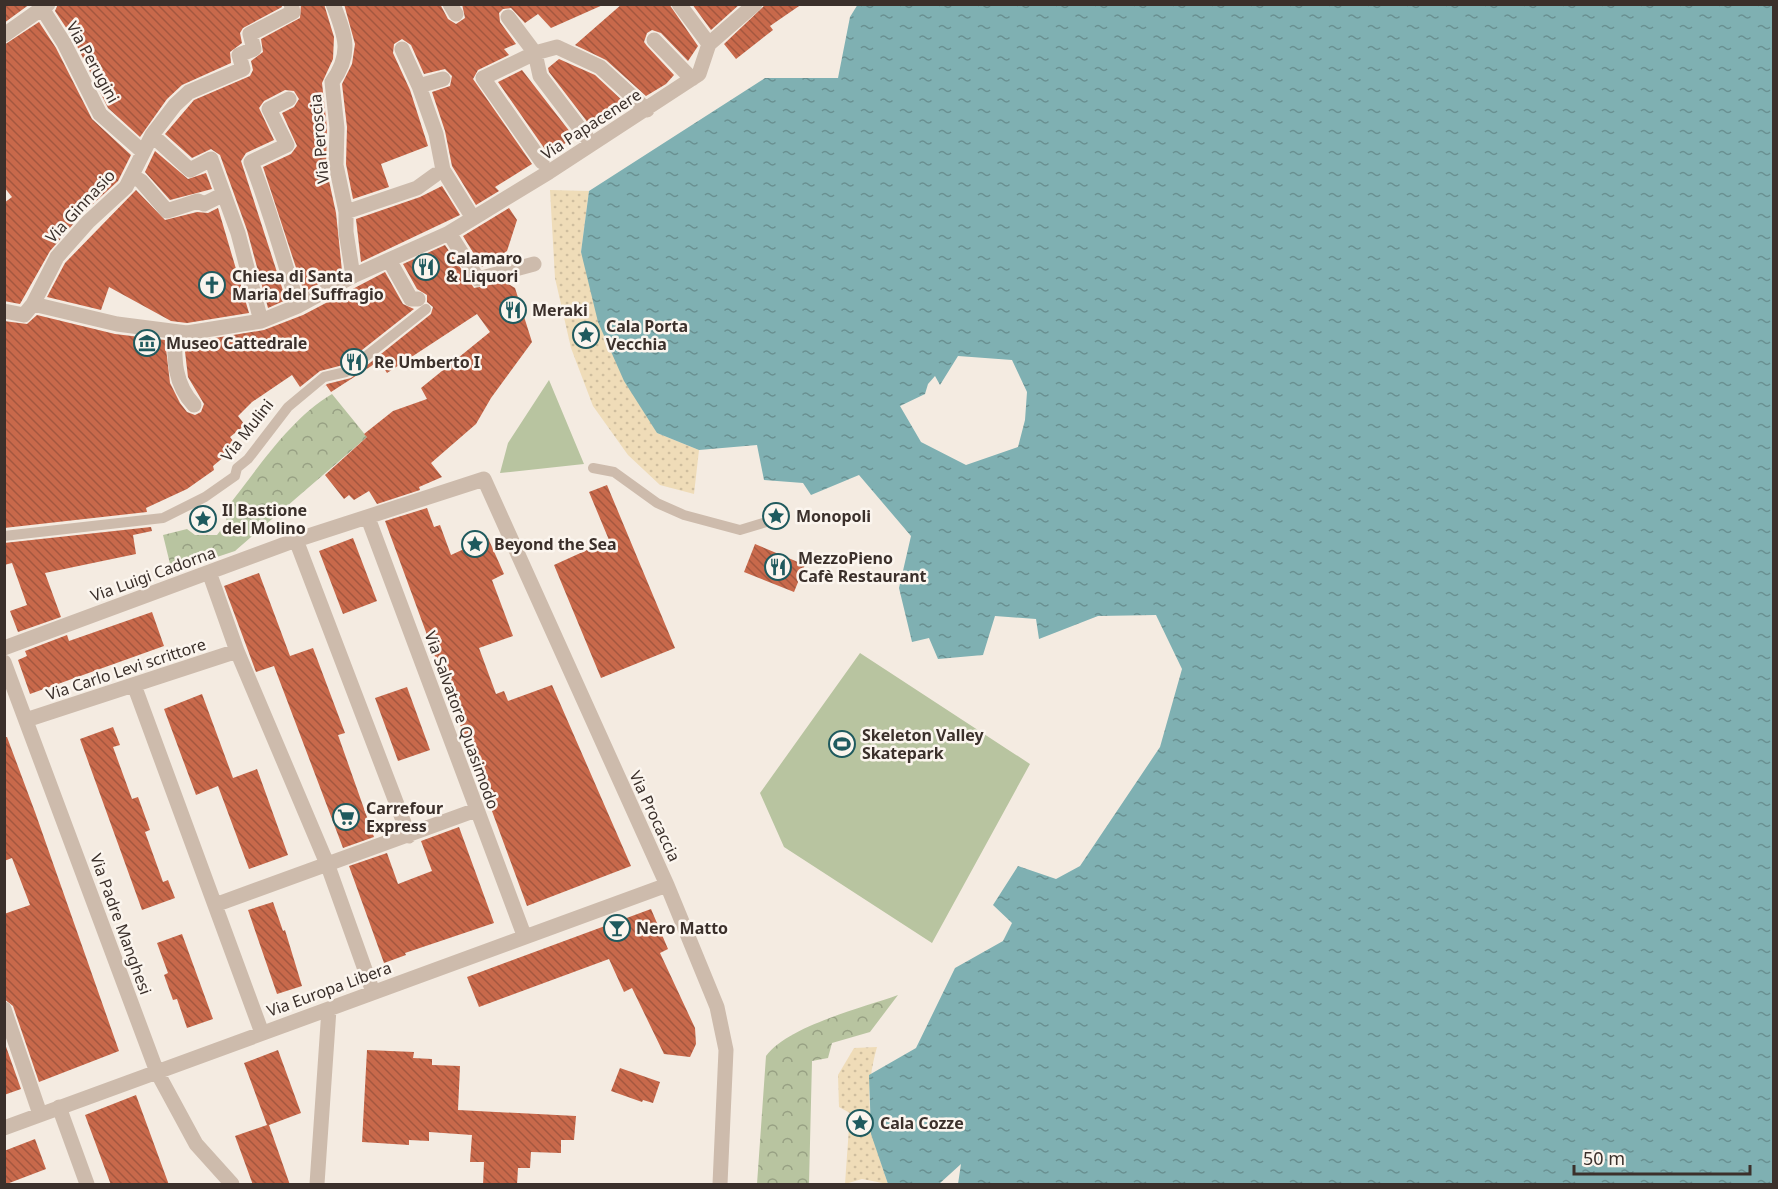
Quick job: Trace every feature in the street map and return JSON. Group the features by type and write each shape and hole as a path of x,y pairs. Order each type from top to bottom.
{"street":[{"name":"Via Ginnasio","path":"33,304 57,257 87,222 126,187 152,135 189,92 243,69 239,55 254,49 250,34 293,12 291,4"},
{"name":"Via Peroscia","path":"333,4 347,48 343,68 332,82 337,128 336,165 346,212 346,232 353,276"},
{"path":"679,4 709,44 755,4"},
{"path":"4,35 45,7"},
{"name":"Via Perugini","path":"45,7 100,114 143,152"},
{"path":"508,17 535,53 540,76 591,143"},
{"path":"654,40 692,79"},
{"name":"Via Papacenere","path":"33,304 117,324 187,333 261,321 298,306 353,276 449,232 473,218 545,167 647,110 699,74 705,64 709,44"},
{"path":"545,167 483,78 535,53 557,47 600,67 647,110"},
{"path":"402,49 419,86 436,134 443,170 473,218"},
{"path":"419,86 443,79"},
{"path":"289,99 269,109 287,145 252,162 273,217 275,232 298,306"},
{"path":"152,135 189,170 212,159 238,233 261,321"},
{"path":"132,176 141,181 167,211 198,201 204,204 224,194"},
{"path":"346,212 417,188 435,176"},
{"path":"449,232 478,279 534,264"},
{"name":"Via Mulini","path":"389,260 411,299 422,304"},
{"path":"4,311 24,315 33,304"},
{"path":"175,332 174,366 185,395 194,405"},
{"name":"Via Luigi Cadorna","path":"4,648 296,540 484,479"},
{"name":"Via Procaccia","path":"484,479 667,885 717,1007 726,1050 720,1185"},
{"name":"Via Salvatore Quasimodo","path":"368,518 524,935"},
{"path":"296,540 409,836"},
{"path":"209,572 237,651 328,866 373,992"},
{"name":"Via Carlo Levi scrittore","path":"26,720 237,651"},
{"name":"Via Padre Manghesi","path":"4,662 157,1072 196,1144 232,1185"},
{"path":"134,685 262,1033"},
{"path":"215,905 328,866 476,810"},
{"name":"Via Europa Libera","path":"4,1128 524,935 667,885"},
{"path":"317,1185 329,1009"},
{"path":"4,1010 40,1114"},
{"path":"59,1107 87,1185"}],"lane":[{"name":"Via Mulini","path":"4,536 163,518 205,496 235,476 237,468 248,459 288,407 324,377 346,372 422,304"},
{"path":"593,468 614,472 657,503 684,515 740,530 770,521"}],"green space":[{"path":"549,380 584,464 500,473 508,443"},
{"path":"332,394 367,437 235,551 172,572 163,535 187,529 195,535 217,535 227,522 224,511 287,432 316,405"},
{"path":"860,653 1030,764 932,943 784,847 760,793"},
{"path":"898,995 870,1032 832,1043 828,1058 812,1061 809,1184 757,1184 766,1056 777,1045 808,1027"}],"sand":[{"name":"Cala Porta Vecchia","path":"550,190 589,191 581,252 657,433 699,450 694,494 660,485 628,455 593,406 571,348 555,278"},
{"name":"Cala Cozze","path":"877,1047 870,1084 870,1117 888,1184 862,1179 845,1184 850,1113 839,1107 838,1075 854,1048"}],"water":[{"path":"858,4 1773,5 1773,1184 958,1184 961,1164 939,1184 888,1184 871,1134 869,1075 916,1048 955,968 1003,941 1012,923 993,905 1018,866 1056,879 1080,866 1160,747 1182,669 1156,615 1098,616 1039,639 1036,619 995,616 983,655 938,659 929,638 912,642 899,588 911,536 859,475 811,495 803,483 764,480 757,445 699,450 657,433 624,381 598,322 581,252 589,191 765,78 838,78 850,17","holes":["958,356 1012,360 1027,392 1025,420 1018,447 966,465 921,442 900,406 925,394 928,384 935,376 940,385"]}],"building":[{"path":"4,4 30,4 4,23"},
{"path":"58,4 281,4 282,7 243,28 240,33 242,43 230,52 231,63 182,85 167,99 140,137 108,108 73,38 55,11"},
{"path":"301,4 324,4 334,37 333,59 322,83 327,128 326,167 336,213 342,271 304,292 263,167 291,154 297,146 282,113 294,107 299,99 294,91 285,90 264,101 259,108 274,140 246,153 241,161 286,300 268,308 247,230 220,155 211,149 192,158 165,134 194,100 250,76 253,70 251,61 263,52 261,39 300,18"},
{"path":"344,4 440,4 448,19 456,24 465,18 462,4 605,4 551,28 538,14 525,23 511,8 503,9 499,13 500,22 516,44 504,49 509,55 478,70 473,79 532,164 495,187 499,191 476,205 452,166 445,131 432,92 450,86 452,76 445,69 424,74 411,45 402,39 394,44 393,53 410,90 428,146 381,164 389,187 353,199 346,164 347,127 342,84 352,64 355,44"},
{"path":"622,4 669,4 698,46 688,61 661,33 652,30 647,33 644,42 674,75 666,84 646,96 606,60 575,45"},
{"path":"692,4 740,4 711,30"},
{"path":"766,4 802,4 770,26 773,30 736,59 724,44"},
{"path":"39,22 56,48 92,119 131,155 118,181 81,215 50,251 20,304 4,301 4,203 12,197 4,187 4,45"},
{"path":"559,59 595,75 626,104 592,128 549,72 548,68"},
{"path":"522,70 574,137 549,155 498,82"},
{"path":"155,151 188,179 206,173 212,189 170,200 145,172"},
{"path":"442,186 460,215 361,262 356,219 420,197"},
{"path":"136,190 165,220 197,212 208,213 218,208 249,313 187,323 171,321 109,287 101,310 47,297 65,263"},
{"path":"509,208 517,220 507,251 482,267 463,236"},
{"path":"445,245 474,288 505,282 515,288 532,342 491,398 476,424 431,463 442,477 419,487 420,490 377,504 369,491 354,500 349,495 344,499 325,475 367,437 364,434 393,411 427,399 421,388 490,332 477,314 387,373 379,361 331,392 326,385 321,389 327,384 351,378 431,314 433,307 427,302 427,295 417,289 403,264"},
{"path":"385,272 403,304 414,309 343,365 320,371 300,387 292,375 252,402 238,416 245,425 230,437 237,446 213,466 214,470 187,489 146,508 147,512 4,528 4,321 27,324 37,315 115,334 165,340 170,383 187,412 195,415 201,412 204,404 188,377 184,343 264,330 303,315"},
{"path":"607,485 675,648 601,678 554,565 609,540 589,492"},
{"path":"427,508 434,527 440,525 451,555 488,538 504,574 492,580 513,636 479,648 496,694 504,691 508,701 552,685 631,866 527,906 385,521"},
{"path":"151,527 152,531 133,535 136,554 45,573 61,617 18,632 10,611 27,605 12,563 4,565 4,543"},
{"path":"353,538 377,601 343,614 319,551"},
{"path":"755,544 805,565 794,592 744,572"},
{"path":"259,573 290,656 313,648 345,733 338,735 374,837 343,848 274,666 256,672 224,586"},
{"path":"152,612 164,646 30,694 18,660 27,656 25,651 67,635 69,641"},
{"path":"407,687 430,750 398,761 375,698"},
{"path":"202,694 233,778 257,769 288,855 249,869 218,786 196,795 164,709"},
{"path":"113,727 120,745 113,747 132,799 138,797 150,830 145,832 163,882 168,880 175,898 142,910 80,739"},
{"path":"4,737 7,737 35,812 119,1051 39,1082 13,1006 4,999 4,914 30,905 12,858 4,861"},
{"path":"459,827 494,923 405,953 406,955 384,963 349,866 387,853 398,884 432,871 421,841"},
{"path":"273,902 283,931 285,930 302,986 277,994 248,910"},
{"path":"651,909 668,949 660,953 695,1028 696,1044 690,1057 664,1054 632,988 624,992 609,959 479,1007 467,977"},
{"path":"182,934 213,1019 187,1028 177,999 173,1000 164,975 168,973 157,943"},
{"path":"4,1041 21,1089 4,1095"},
{"path":"278,1050 301,1113 269,1125 290,1185 253,1185 235,1136 267,1125 244,1063"},
{"path":"367,1050 414,1052 413,1058 432,1059 432,1065 460,1066 458,1110 576,1116 574,1140 561,1140 561,1153 531,1152 530,1168 518,1168 517,1185 483,1185 484,1162 470,1162 472,1135 429,1132 429,1141 409,1140 409,1145 362,1142"},
{"path":"620,1068 660,1082 653,1103 643,1100 642,1102 611,1091"},
{"path":"136,1095 169,1185 111,1185 85,1115"},
{"path":"35,1139 46,1169 4,1185 4,1151"}],"place":[{"name":"Calamaro & Liquori","path":"426,267"},
{"name":"Chiesa di Santa Maria del Suffragio","path":"212,285"},
{"name":"Meraki","path":"513,310"},
{"name":"Cala Porta Vecchia","path":"586,335"},
{"name":"Museo Cattedrale","path":"147,343"},
{"name":"Re Umberto I","path":"354,362"},
{"name":"Monopoli","path":"776,516"},
{"name":"Il Bastione del Molino","path":"203,519"},
{"name":"Beyond the Sea","path":"475,544"},
{"name":"MezzoPieno Cafè Restaurant","path":"778,567"},
{"name":"Skeleton Valley Skatepark","path":"842,744"},
{"name":"Carrefour Express","path":"346,817"},
{"name":"Nero Matto","path":"617,928"},
{"name":"Cala Cozze","path":"860,1123"}]}
